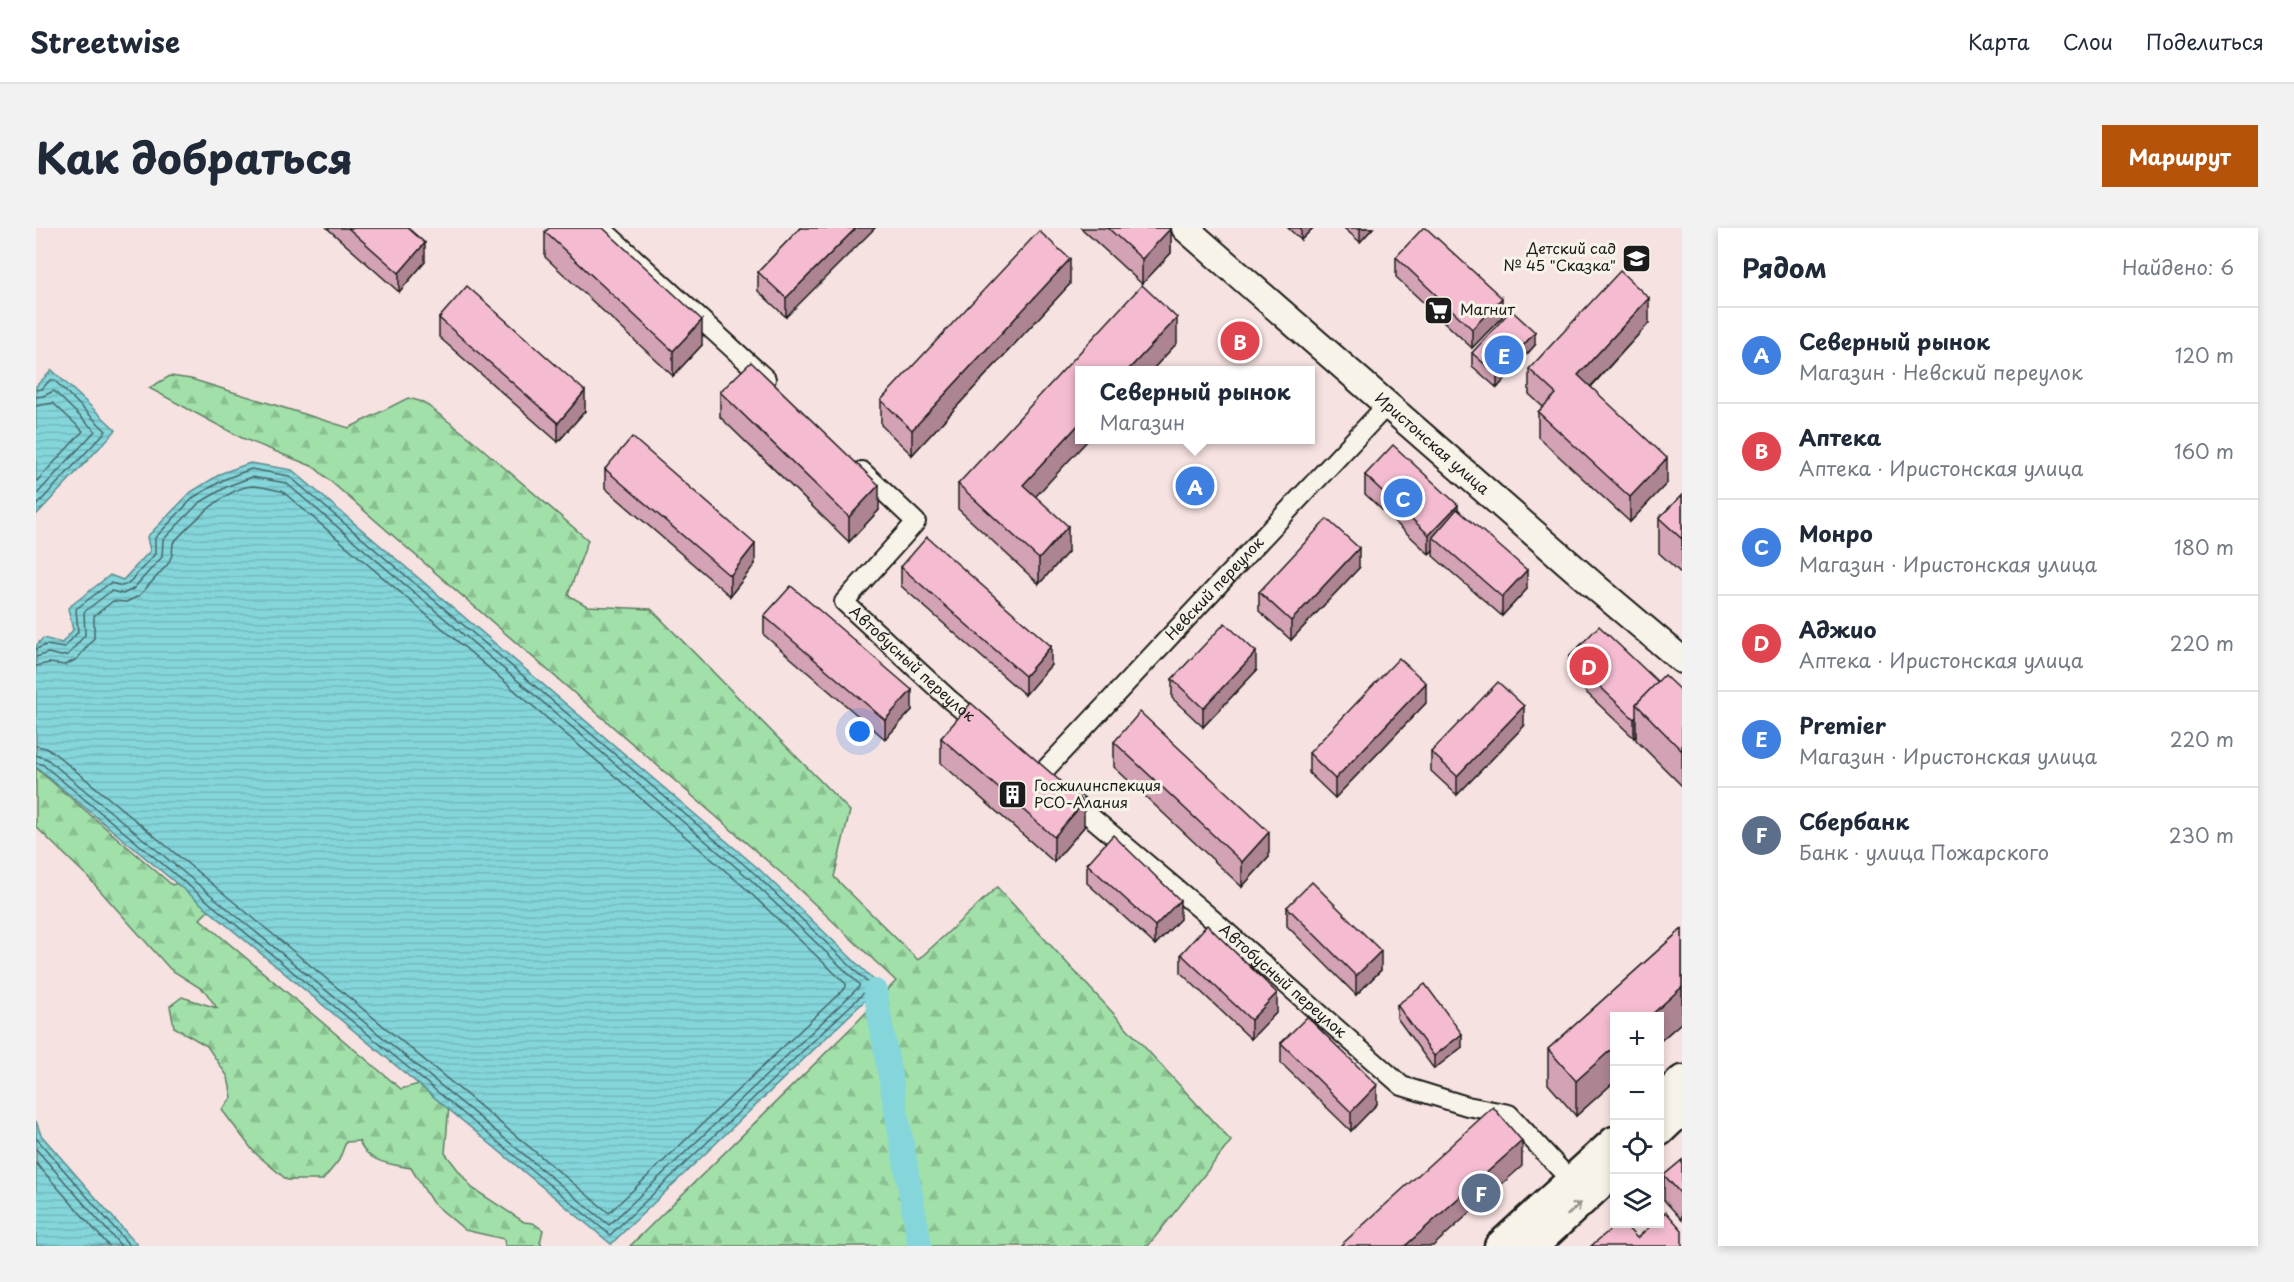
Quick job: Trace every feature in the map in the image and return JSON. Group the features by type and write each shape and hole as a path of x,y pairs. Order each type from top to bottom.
{"main road":[{"name":"Иристонская улица","path":"1185,228 1682,660"},
{"path":"1664,1096 1682,1080"},
{"path":"1664,1126 1682,1110"},
{"path":"1499,1246 1610,1146"},
{"path":"1534,1246 1612,1174"}],"street":[{"path":"601,228 783,395"},
{"name":"Невский переулок","path":"1037,770 1387,405"},
{"name":"Автобусный переулок","path":"849,459 916,522 844,602 950,700 996,737"},
{"name":"Автобусный переулок","path":"1037,770 1402,1086 1467,1106 1509,1114 1572,1181"}],"green space":[{"path":"170,376 191,379 349,428 408,398 423,402 470,438 588,540 568,595 587,606 651,609 850,811 834,877 918,960 997,887 1231,1141 1148,1246 630,1246 896,981 788,879 314,467 242,438 149,388"},
{"path":"36,768 172,885 187,880 210,909 200,919 401,1089 426,1082 449,1105 445,1153 472,1188 524,1222 533,1223 543,1230 540,1243 543,1246 505,1246 504,1239 465,1230 432,1202 411,1168 388,1164 374,1158 368,1154 359,1141 346,1142 339,1160 323,1180 287,1180 254,1152 222,1110 232,1097 228,1077 207,1046 174,1027 170,1006 182,997 217,1008 205,991 170,969 88,877 36,827"}],"water":[{"path":"52,370 116,430 36,515 36,386"},
{"path":"250,463 292,470 759,869 880,986 611,1244 36,767 36,646 43,638 62,643 73,630 68,608 110,575 123,580 150,551 147,537 191,492 222,473"},
{"path":"36,1121 41,1135 138,1246 36,1246"}],"building":[{"path":"348,228 408,228 425,243 399,273"},
{"path":"549,228 603,228 702,320 673,351 545,232"},
{"path":"800,228 856,228 786,298 758,272"},
{"path":"1108,228 1171,228 1142,259"},
{"path":"1423,228 1426,228 1502,298 1472,329 1396,257"},
{"path":"1039,231 1070,259 912,430 881,400"},
{"path":"1620,271 1649,298 1578,375 1667,458 1630,497 1538,412 1556,394 1529,369"},
{"path":"1142,285 1177,318 1132,366 1075,366 1075,428 1023,485 1068,526 1039,559 958,484"},
{"path":"467,286 585,391 558,423 439,318"},
{"path":"1511,310 1535,332 1497,375 1472,353"},
{"path":"751,362 879,485 849,517 720,392"},
{"path":"632,437 755,544 730,576 605,469"},
{"path":"1393,445 1458,505 1429,535 1365,475"},
{"path":"1682,495 1682,539 1659,518"},
{"path":"1457,509 1527,570 1502,597 1433,537"},
{"path":"1327,519 1359,548 1291,621 1259,592"},
{"path":"927,537 1051,646 1025,676 901,567"},
{"path":"791,586 912,690 885,720 764,616"},
{"path":"1225,623 1256,652 1203,708 1172,679"},
{"path":"1599,626 1658,682 1636,704 1634,719 1569,657"},
{"path":"1399,658 1426,683 1335,779 1309,753"},
{"path":"1664,675 1682,692 1682,751 1636,704"},
{"path":"1498,682 1524,706 1457,776 1431,752"},
{"path":"971,703 1084,802 1054,837 941,738"},
{"path":"1140,712 1269,832 1242,862 1114,742"},
{"path":"1113,835 1180,900 1155,926 1087,864"},
{"path":"1312,882 1381,951 1356,976 1287,907"},
{"path":"1207,925 1277,993 1251,1020 1181,954"},
{"path":"1682,929 1682,987 1654,1012 1610,1012 1610,1051 1576,1081 1548,1049"},
{"path":"1425,984 1462,1034 1434,1056 1397,1005"},
{"path":"1307,1017 1377,1085 1351,1112 1281,1043"},
{"path":"1493,1107 1522,1141 1405,1246 1340,1246"},
{"path":"1682,1160 1682,1195 1664,1175"},
{"path":"1666,1212 1682,1230 1682,1246 1591,1246 1612,1228 1628,1228 1637,1238 1648,1228 1664,1228"}],"waterway":[{"path":"875,991 920,1246"}],"place":[{"name":"Детский сад № 45 \"Сказка\"","path":"1637,258"},
{"name":"Магнит","path":"1439,310"},
{"name":"Аптека","path":"1240,341"},
{"name":"Premier","path":"1504,355"},
{"name":"Северный рынок","path":"1195,486"},
{"name":"Монро","path":"1403,498"},
{"name":"Аджио","path":"1589,666"},
{"name":"Госжилинспекция РСО-Алания","path":"1013,795"},
{"name":"Сбербанк","path":"1481,1193"}]}
